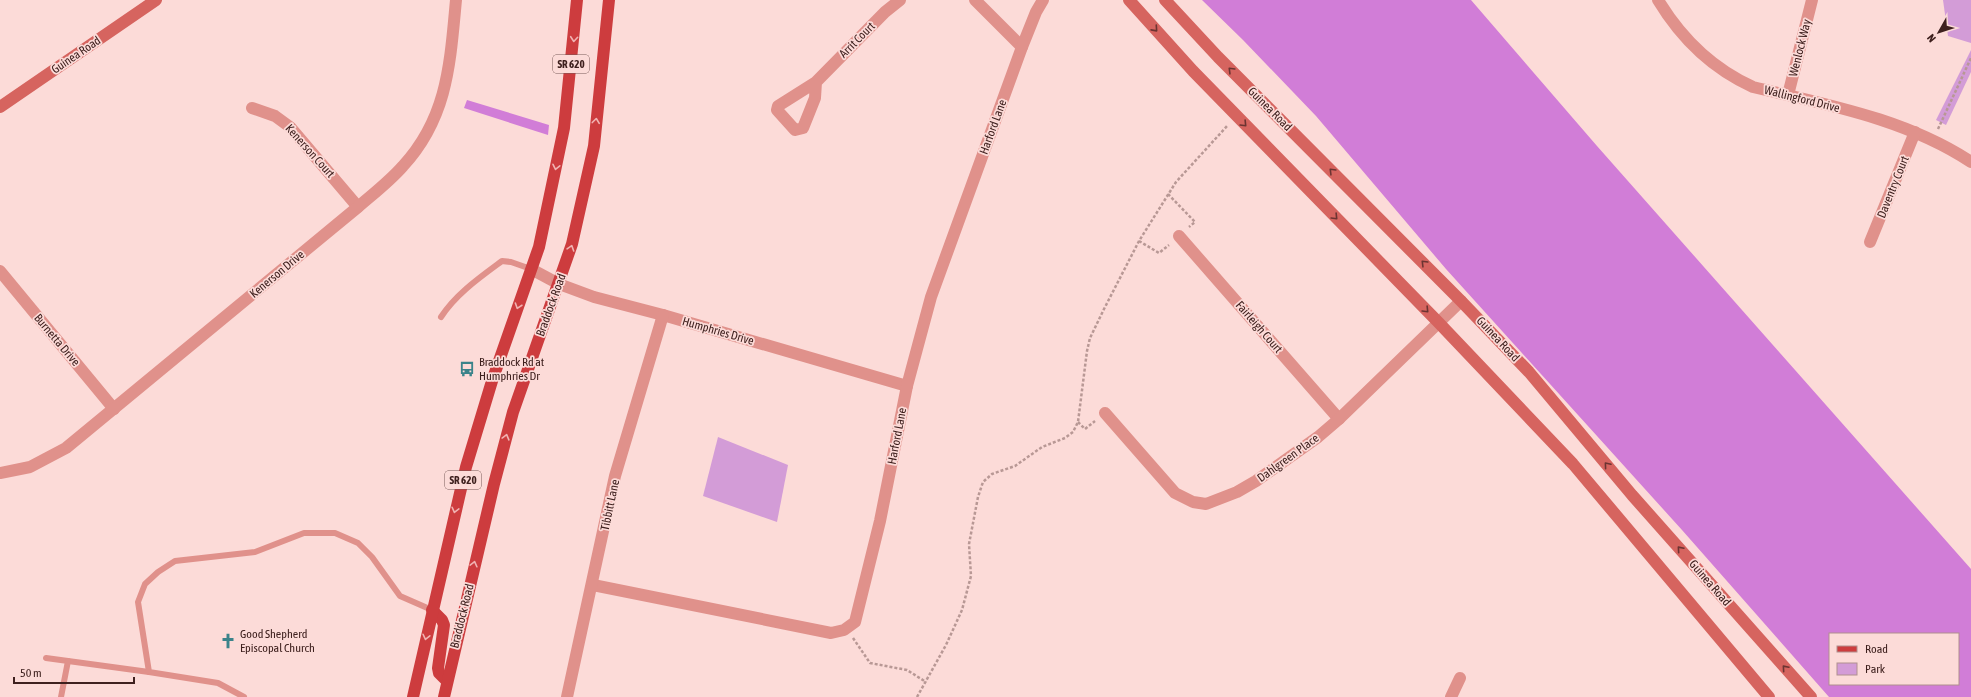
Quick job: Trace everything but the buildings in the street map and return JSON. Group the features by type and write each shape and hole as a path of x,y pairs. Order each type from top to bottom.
{"main road":[{"name":"SR 620","path":"412,697 466,468 492,382 539,247 564,128 578,0"},
{"name":"Braddock Road","path":"444,697 494,484 513,412 572,244 594,146 609,0"},
{"path":"1129,0 1192,71 1439,323 1573,464 1769,697"},
{"name":"Guinea Road","path":"1165,0 1218,57 1461,300 1529,372 1632,495 1811,697"},
{"name":"Guinea Road","path":"0,107 154,1"},
{"path":"432,610 442,620 444,625 438,668 440,673 447,681"}],"street":[{"name":"Kenerson Drive","path":"0,473 14,471 42,462 66,448 358,207 403,166 416,152 432,125 447,82 456,0"},
{"name":"Arrit Court","path":"816,82 885,12 900,0"},
{"path":"974,0 1022,47"},
{"name":"Harford Lane","path":"846,628 855,622 877,535 907,386 931,297 1022,47 1036,12 1043,0"},
{"name":"Wallingford Drive","path":"1658,0 1677,29 1690,43 1725,72 1754,87 1882,120 1915,132 1971,162"},
{"name":"Wenlock Way","path":"1788,95 1812,0"},
{"name":"Kenerson Court","path":"252,108 275,116 290,127 358,207"},
{"name":"Daventry Court","path":"1870,242 1915,132"},
{"name":"Fairleigh Court","path":"1179,236 1339,419"},
{"name":"Humphries Drive","path":"531,269 559,284 594,297 663,315 907,386"},
{"name":"Burnetta Drive","path":"0,271 114,409"},
{"name":"Dahlgreen Place","path":"1105,413 1175,493 1193,502 1206,504 1237,492 1256,481 1318,437 1339,419 1461,300"},
{"name":"Tibbitt Lane","path":"568,697 615,476 663,315"},
{"path":"593,585 831,632 846,628"},
{"path":"1452,697 1460,678"}],"lane":[{"path":"441,318 455,299 477,279 502,261 511,262 531,269"},
{"path":"149,672 138,602 145,584 158,572 175,561 255,552 304,533 335,533 358,543 372,557 400,596 432,610"},
{"path":"46,658 218,683 244,697"},
{"path":"61,697 68,661"}],"path":[{"path":"1932,140 1971,58"},
{"path":"917,697 946,645 962,610 971,576 969,544 978,497 983,482 992,474 1015,466 1042,447 1065,438 1073,432 1078,422 1090,338 1139,241 1176,182 1237,116"},
{"path":"1139,241 1159,253 1195,222 1168,194"},
{"path":"1078,422 1085,430 1105,413"},
{"path":"846,628 870,663 907,670 926,682"}],"green space":[{"path":"1943,0 1971,0 1971,43 1948,36"},
{"path":"1971,50 1971,72 1946,125 1936,120"},
{"path":"718,437 788,465 777,522 703,496"}],"shaded area":[{"path":"1202,0 1471,0 1597,146 1971,569 1971,697 1829,697 1682,530 1446,269 1316,116 1243,40"},
{"path":"467,100 549,125 548,135 464,108"}],"place":[{"name":"Braddock Rd at Humphries Dr","path":"467,369"},
{"name":"Good Shepherd Episcopal Church","path":"228,641"}]}
